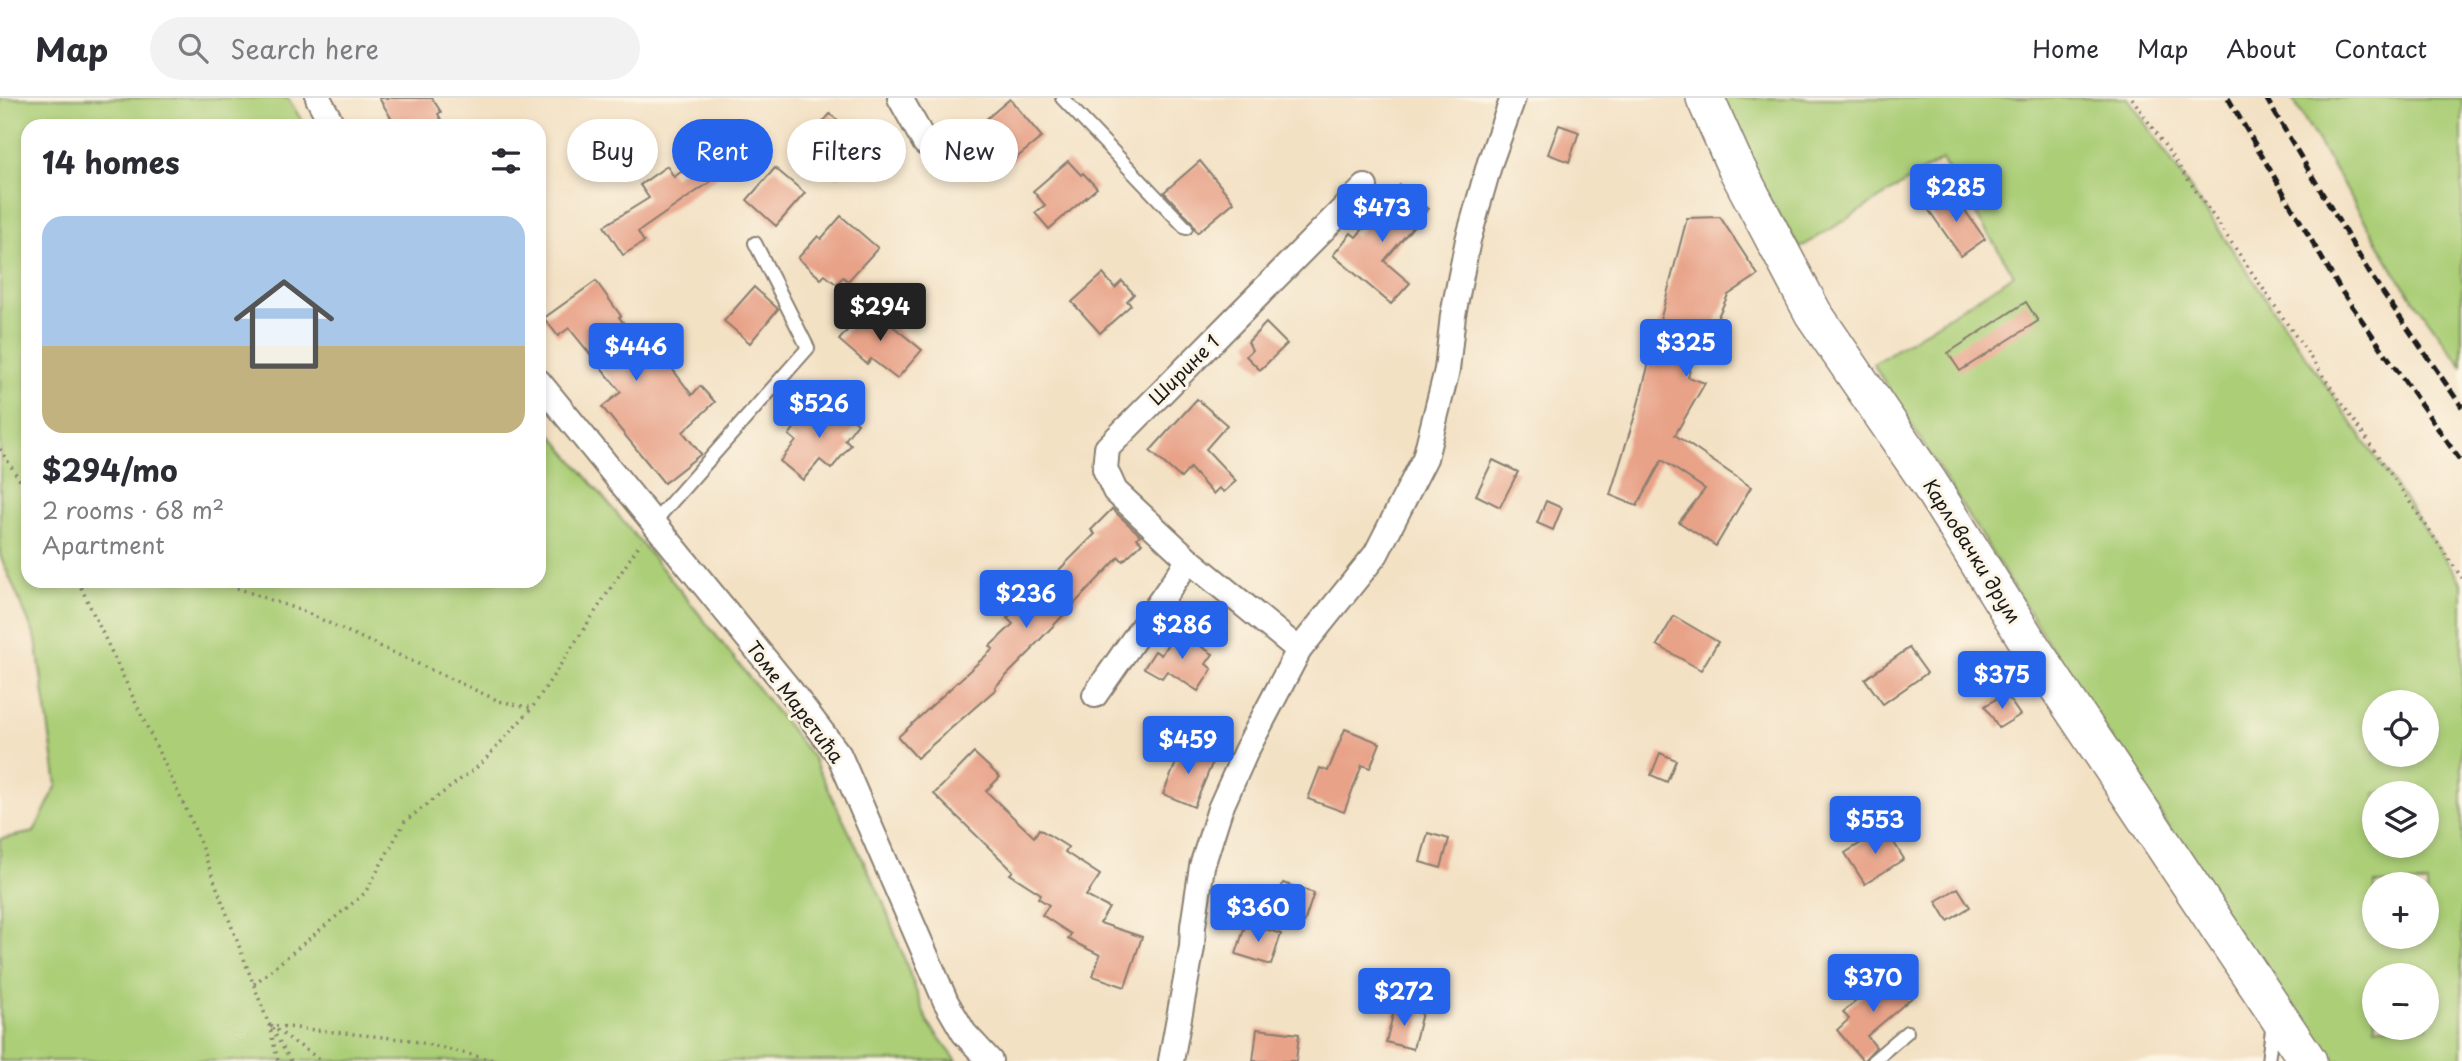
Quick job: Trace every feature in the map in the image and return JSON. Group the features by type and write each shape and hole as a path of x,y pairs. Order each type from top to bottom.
{"main road":[{"name":"Карловачки друм","path":"1705,98 1735,165 1813,313 1929,482 2031,645 2308,1061"}],"street":[{"path":"318,98 329,119"},
{"path":"900,98 920,134"},
{"path":"1171,1061 1192,947 1202,866 1220,809 1246,751 1299,650 1376,554 1425,458 1447,370 1453,315 1468,240 1490,162 1513,98"},
{"name":"Ширине 1","path":"1299,650 1189,560 1115,491 1105,470 1107,448 1365,187"},
{"name":"Томе Маретића","path":"546,391 839,755 946,1002 964,1033 989,1061"},
{"path":"1095,695 1189,560"}],"lane":[{"path":"1062,98 1186,229"},
{"path":"654,522 808,348 755,243"},
{"path":"2268,1061 2275,1011"},
{"path":"1873,1061 1907,1032"}],"path":[{"path":"2132,98 2462,578"},
{"path":"0,449 21,482"},
{"path":"254,984 365,893 405,821 481,764 532,708 654,522"},
{"path":"81,588 192,822 269,1025 277,1060"},
{"path":"237,588 305,612 499,701 532,708"},
{"path":"269,1025 291,1061"},
{"path":"269,1025 322,1061"},
{"path":"269,1025 410,1041 497,1061"}],"green space":[{"path":"0,98 288,98 301,119 21,119 21,588 546,588 546,428 813,758 882,899 928,1023 957,1061 0,1061 0,839 34,832 57,785 36,639 0,555"},
{"path":"1719,98 2128,98 2462,583 2462,1061 2321,1061 2044,636 1873,364 2014,275 1942,160 1800,248 1767,196"},
{"path":"2292,98 2462,98 2462,366 2401,282"}],"building":[{"path":"379,98 432,98 441,112 438,114 441,119 392,119"},
{"path":"1010,99 1042,137 1018,157 1018,119 986,119"},
{"path":"1559,125 1579,132 1569,162 1548,154"},
{"path":"1068,161 1097,188 1049,229 1035,213 1045,205 1033,191"},
{"path":"1200,161 1234,202 1197,233 1192,222 1164,192"},
{"path":"667,166 672,174 672,182 710,182 638,232 644,242 623,255 604,226 649,198 640,185 644,182 658,182 658,172"},
{"path":"775,168 787,178 787,182 792,182 805,193 776,226 747,200 763,182 773,182"},
{"path":"1400,185 1428,209 1384,261 1410,283 1391,304 1333,255 1351,233 1356,237"},
{"path":"1952,192 1985,239 1961,256 1928,209"},
{"path":"841,216 878,248 848,281 843,277 836,284 825,275 821,279 798,258 818,236 821,239"},
{"path":"1720,217 1758,275 1728,295 1704,347 1696,344 1688,377 1705,383 1675,435 1751,487 1716,546 1679,522 1705,489 1662,460 1637,506 1610,495 1636,412 1687,218"},
{"path":"1103,274 1115,288 1122,281 1134,294 1127,301 1131,305 1100,333 1072,302"},
{"path":"596,281 621,316 619,317 656,364 664,358 692,395 700,386 715,402 683,432 701,454 664,483 602,407 621,392 569,328 558,336 546,317"},
{"path":"754,287 778,309 750,343 724,321"},
{"path":"2026,302 2038,321 1960,371 1948,353"},
{"path":"868,306 922,350 897,379 871,359 867,364 839,340"},
{"path":"1266,323 1287,344 1260,370 1246,356 1252,350 1248,342"},
{"path":"829,399 858,423 845,440 851,445 831,469 820,460 803,480 780,461 796,441 789,435 808,411 815,417"},
{"path":"1197,399 1227,425 1206,449 1236,481 1224,492 1219,488 1213,494 1190,468 1181,478 1150,451"},
{"path":"1493,460 1518,472 1500,507 1476,495"},
{"path":"1546,501 1562,508 1553,530 1537,523"},
{"path":"1112,509 1140,535 1137,538 1142,543 1123,561 1119,557 996,689 917,758 898,737 993,649 990,646 1013,624 1007,618 1095,534 1091,530"},
{"path":"1674,616 1718,642 1701,670 1657,645"},
{"path":"1176,631 1213,654 1206,664 1212,669 1198,691 1167,671 1162,678 1144,668 1155,651 1161,655"},
{"path":"1909,648 1927,673 1883,704 1865,679"},
{"path":"2005,693 2020,715 1999,728 1985,706"},
{"path":"1345,729 1380,743 1370,768 1362,765 1344,812 1308,799 1320,768 1328,771"},
{"path":"1183,746 1214,759 1194,807 1163,794"},
{"path":"974,753 1000,777 986,791 1034,837 1039,829 1068,847 1065,852 1100,875 1086,896 1109,908 1100,923 1142,937 1125,987 1093,976 1100,955 1068,939 1071,934 1042,915 1049,905 1038,898 1041,894 1010,874 1013,871 934,794"},
{"path":"1660,753 1676,760 1667,782 1651,775"},
{"path":"1885,828 1904,859 1865,884 1845,853"},
{"path":"1428,833 1449,839 1441,868 1420,862"},
{"path":"1283,883 1314,893 1304,923 1273,912"},
{"path":"1958,888 1970,907 1948,921 1936,901"},
{"path":"1246,923 1281,934 1271,965 1236,954"},
{"path":"1895,974 1914,996 1867,1036 1876,1047 1863,1061 1837,1030 1849,1019 1843,1012 1876,984 1880,988"},
{"path":"1395,1007 1422,1013 1413,1049 1386,1042"},
{"path":"1257,1029 1299,1034 1296,1061 1253,1061"}],"railway":[{"path":"2228,98 2340,289 2462,463"},
{"path":"2266,98 2370,274 2462,407"}]}
